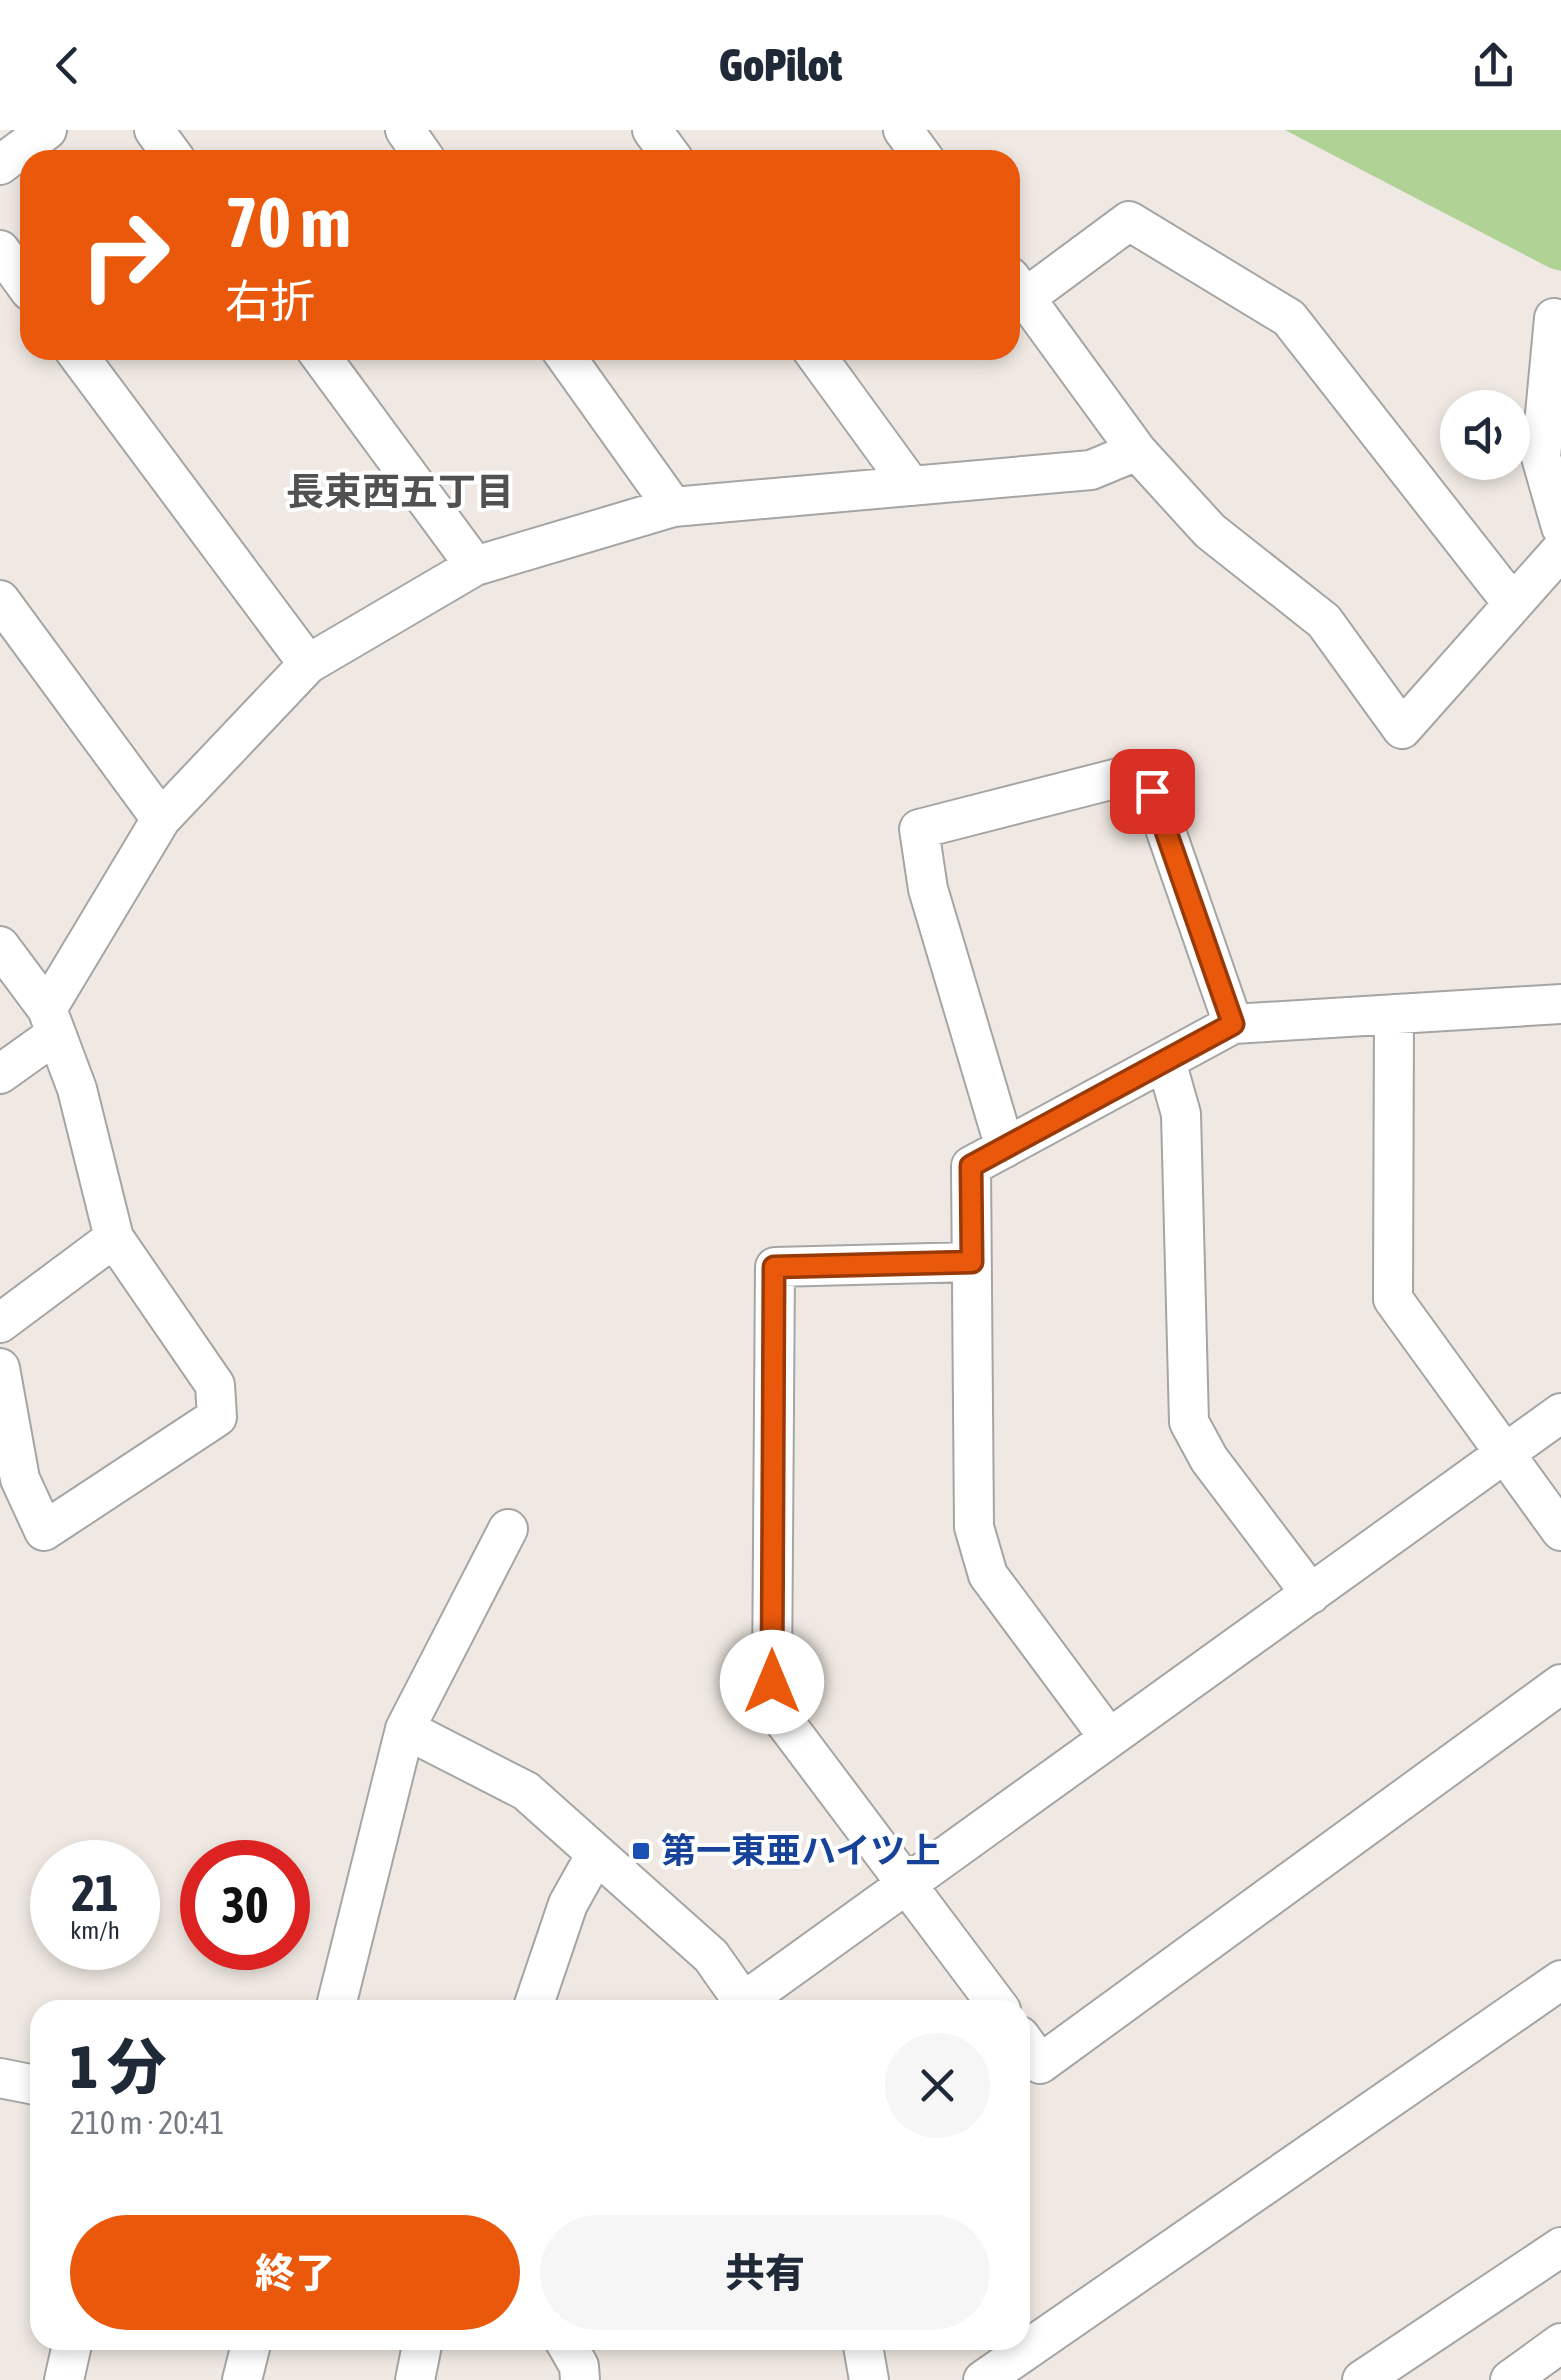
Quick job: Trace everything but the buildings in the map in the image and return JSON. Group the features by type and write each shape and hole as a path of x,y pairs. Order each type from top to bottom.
{"street":[{"path":"20,150 47,130"},
{"path":"1020,286 1130,222 1290,318 1512,604"},
{"path":"0,250 20,277"},
{"path":"1020,290 1136,451 1210,532 1324,621 1402,729 1561,550"},
{"path":"1554,318 1542,457 1561,527"},
{"path":"81,360 308,664"},
{"path":"323,360 475,566"},
{"path":"568,360 672,507"},
{"path":"819,360 911,486"},
{"path":"0,1074 51,1022 160,819 308,664 475,566 672,507 1090,470 1136,451"},
{"path":"0,600 160,819"},
{"path":"1005,1148 928,889 919,829 1130,775 1152,791 1233,1024"},
{"path":"0,946 51,1022 77,1090 114,1238 215,1385 217,1417 44,1531 20,1479 0,1368"},
{"path":"1110,1738 988,1575 974,1527 971,1166 1233,1024 1561,1004"},
{"path":"1394,1014 1394,1299 1561,1532"},
{"path":"1166,1060 1181,1114 1189,1422 1209,1459 1311,1594"},
{"path":"0,1323 114,1238"},
{"path":"972,1262 774,1267 772,1682 778,1713 994,2000"},
{"path":"754,2000 908,1883 1561,1413"},
{"path":"337,2000 405,1729 508,1529"},
{"path":"1030,2050 1040,2064 1561,1684"},
{"path":"405,1729 526,1791 711,1956 742,2000"},
{"path":"535,2000 568,1904 596,1854"},
{"path":"1030,2347 1561,1980"},
{"path":"0,2078 30,2084"},
{"path":"1362,2380 1561,2246"},
{"path":"1510,2380 1561,2343"},
{"path":"64,2380 71,2350"},
{"path":"242,2380 250,2350"},
{"path":"415,2380 421,2350"},
{"path":"569,2350 580,2380"},
{"path":"864,2350 869,2380"},
{"path":"983,2380 1026,2350"}],"green space":[{"path":"1285,130 1561,130 1561,271 1550,268"}],"place":[{"name":"第一東亜ハイツ上","path":"641,1851"}],"district":[{"name":"長束西五丁目","path":"400,492"}],"route":[{"path":"772,1682 774,1267 972,1262 971,1166 1233,1024 1152,791"}]}
